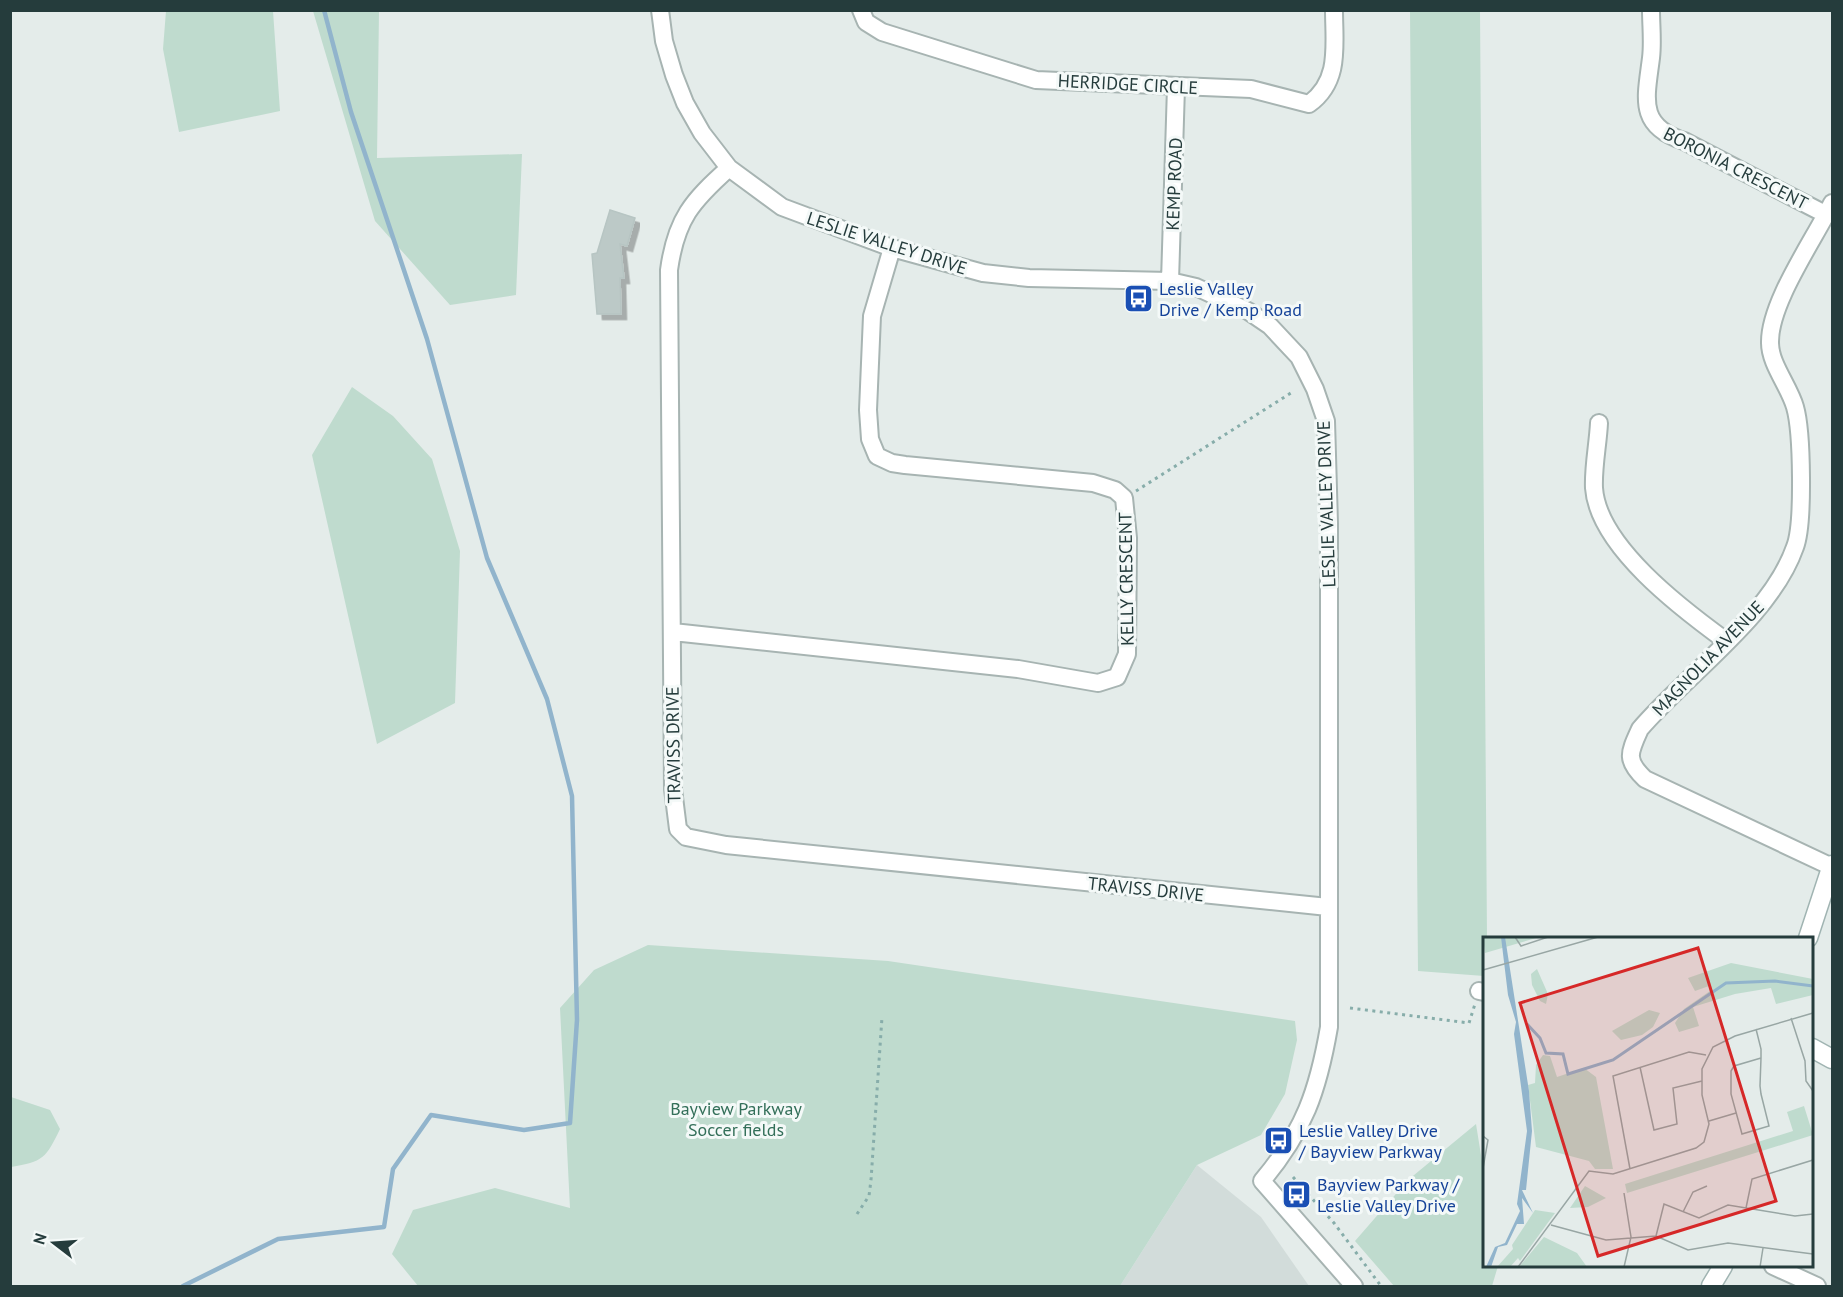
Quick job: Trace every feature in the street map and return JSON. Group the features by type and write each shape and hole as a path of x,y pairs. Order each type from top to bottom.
{"street":[{"name":"LESLIE VALLEY DRIVE","path":"660,10 664,41 685,103 702,133 729,168 782,207 892,248 983,273 1029,278 1170,281 1196,287 1248,311 1270,326 1299,357 1315,389 1326,421 1329,524 1329,1027 1321,1075 1311,1106 1294,1139 1262,1181 1354,1287"},
{"name":"HERRIDGE CIRCLE","path":"861,10 866,22 882,32 1036,80 1251,89 1309,104 1326,87 1334,71 1334,10"},
{"name":"BORONIA CRESCENT","path":"1651,10 1651,56 1646,85 1649,115 1653,124 1669,136 1830,209"},
{"name":"KEMP ROAD","path":"1170,281 1176,87"},
{"name":"TRAVISS DRIVE","path":"729,168 697,199 679,225 669,270 673,806 678,829 686,837 726,845 1329,907"},
{"name":"MAGNOLIA AVENUE","path":"1830,209 1783,297 1772,325 1770,346 1795,408 1802,484 1796,546 1767,599 1640,729 1631,748 1630,758 1634,768 1645,779 1832,866"},
{"name":"KELLY CRESCENT","path":"673,632 872,656 1018,669 1098,683 1108,682 1117,677 1127,654 1128,538 1125,498 1115,490 1093,483 905,465 891,463 877,456 870,440 868,410 872,316 892,248"},
{"path":"1599,423 1594,489 1609,533 1627,558 1726,641"},
{"path":"1809,937 1832,866"},
{"path":"1813,1049 1833,1059"},
{"path":"1711,1287 1722,1267"},
{"path":"1775,1267 1817,1287"}],"path":[{"path":"1125,498 1294,391"},
{"path":"1350,1008 1469,1023 1482,991"},
{"path":"857,1214 869,1196 882,1017"},
{"path":"1293,1177 1334,1222 1381,1287"}],"shaded area":[{"path":"1197,1165 1261,1217 1309,1286 1120,1286"}],"green space":[{"path":"166,11 273,11 280,111 179,132 163,49"},
{"path":"313,11 379,11 377,158 522,154 516,295 450,305 375,221"},
{"path":"1410,11 1480,11 1487,937 1483,937 1483,976 1418,971"},
{"path":"352,387 393,416 432,459 460,551 455,703 377,744 312,455"},
{"name":"Bayview Parkway Soccer fields","path":"648,945 888,961 1295,1021 1297,1040 1285,1094 1261,1135 1197,1165 1120,1286 418,1286 392,1254 413,1210 495,1188 570,1208 560,1008 594,970"},
{"path":"11,1097 50,1110 60,1129 42,1157 30,1163 11,1167"},
{"path":"1476,1124 1483,1168 1483,1267 1498,1267 1492,1286 1394,1286 1355,1241 1408,1180"}],"building":[{"path":"610,210 635,218 627,246 620,244 624,278 620,278 621,314 597,314 592,254 597,253"}],"waterway":[{"path":"183,1286 278,1239 384,1227 393,1169 431,1115 524,1130 570,1123 577,1020 572,796 547,699 487,558 427,339 351,112 324,10"}],"place":[{"name":"Leslie Valley Drive / Kemp Road","path":"1138,298"},
{"name":"Leslie Valley Drive / Bayview Parkway","path":"1278,1140"},
{"name":"Bayview Parkway / Leslie Valley Drive","path":"1296,1194"}]}
